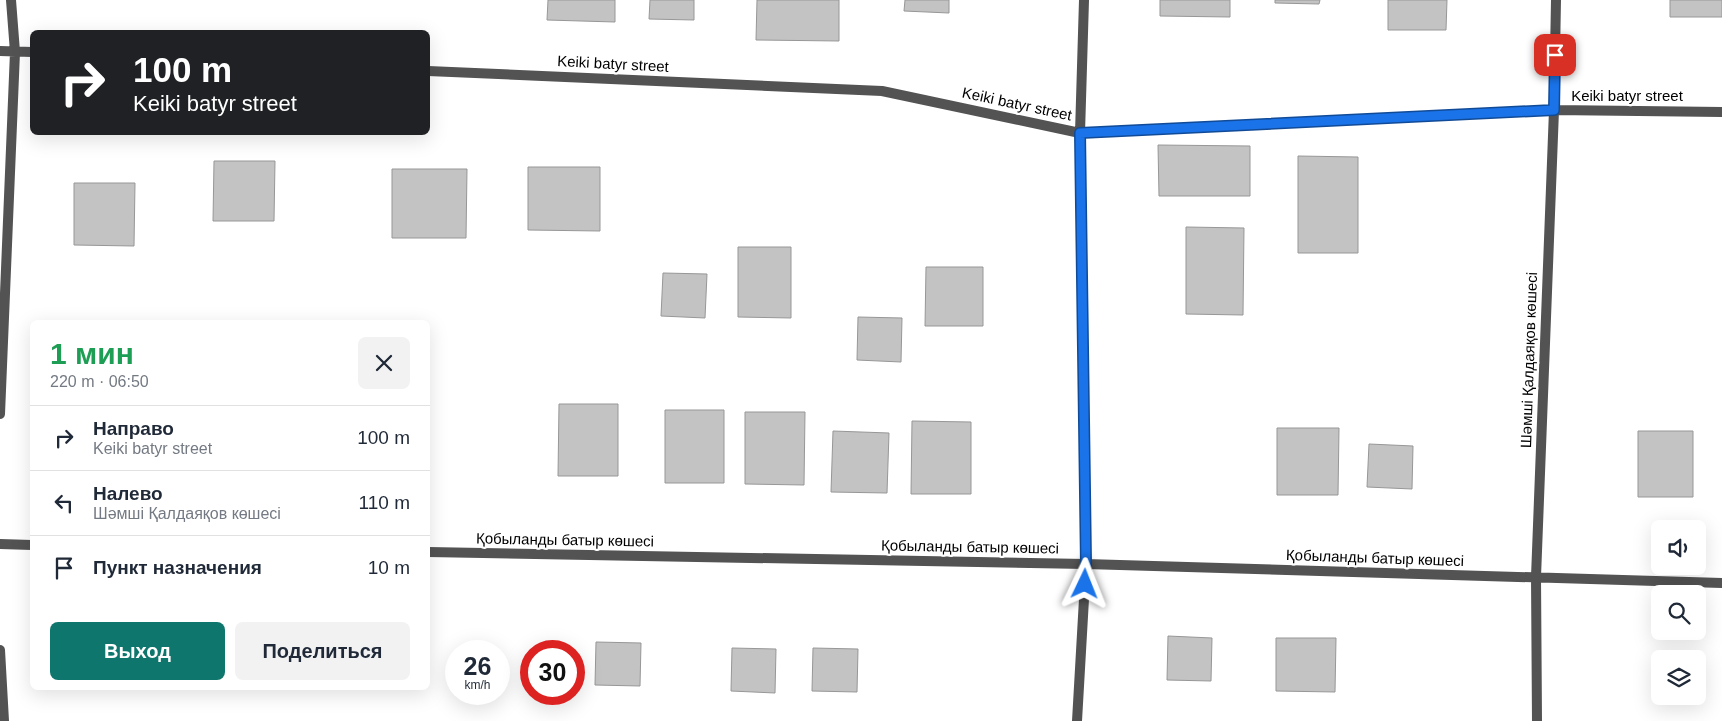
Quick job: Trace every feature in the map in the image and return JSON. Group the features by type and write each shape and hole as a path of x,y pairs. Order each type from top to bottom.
{"street":[{"path":"0,414 15,52 11,0"},
{"path":"1077,721 1086,564 1080,133 1084,0"},
{"name":"Шәмші Қалдаяқов көшесі","path":"1537,721 1536,578 1554,110 1556,0"},
{"path":"0,51 30,52"},
{"name":"Keiki batyr street","path":"430,70 882,92 1080,133 1554,110 1722,112"},
{"path":"0,544 30,545"},
{"name":"Қобыланды батыр көшесі","path":"430,552 1086,564 1722,583"},
{"path":"0,650 4,721"}],"building":[{"path":"548,0 615,0 615,22 547,20"},
{"path":"650,0 694,0 694,20 649,19"},
{"path":"757,0 839,0 839,41 756,40"},
{"path":"905,0 949,0 949,13 904,11"},
{"path":"1160,0 1230,0 1230,17 1160,16"},
{"path":"1275,0 1320,0 1319,4 1275,3"},
{"path":"1388,0 1447,0 1446,30 1388,30"},
{"path":"1670,0 1722,0 1722,17 1670,17"},
{"path":"1158,145 1250,146 1250,196 1159,196"},
{"path":"1298,156 1358,157 1358,253 1298,253"},
{"path":"214,161 275,161 274,221 213,221"},
{"path":"528,167 600,167 600,231 528,230"},
{"path":"392,169 467,169 466,238 392,238"},
{"path":"74,183 135,183 134,246 74,245"},
{"path":"1186,227 1244,228 1243,315 1186,314"},
{"path":"738,247 791,247 791,318 738,317"},
{"path":"926,267 983,267 983,326 925,326"},
{"path":"663,273 707,274 705,318 661,316"},
{"path":"858,317 902,318 901,362 857,360"},
{"path":"559,404 618,404 618,476 558,476"},
{"path":"665,410 724,410 724,483 665,483"},
{"path":"745,412 805,412 804,485 745,484"},
{"path":"912,421 971,422 971,494 911,494"},
{"path":"1277,428 1339,428 1338,495 1277,495"},
{"path":"833,431 889,433 887,493 831,492"},
{"path":"1638,431 1693,431 1693,497 1638,497"},
{"path":"1369,444 1413,446 1412,489 1367,487"},
{"path":"1168,636 1212,638 1211,681 1167,680"},
{"path":"1276,638 1336,638 1335,692 1276,691"},
{"path":"596,642 641,643 640,686 595,685"},
{"path":"732,648 776,649 775,693 731,691"},
{"path":"813,648 858,649 857,692 812,691"}],"route":[{"path":"1085,584 1080,133 1554,110 1555,55"}]}
